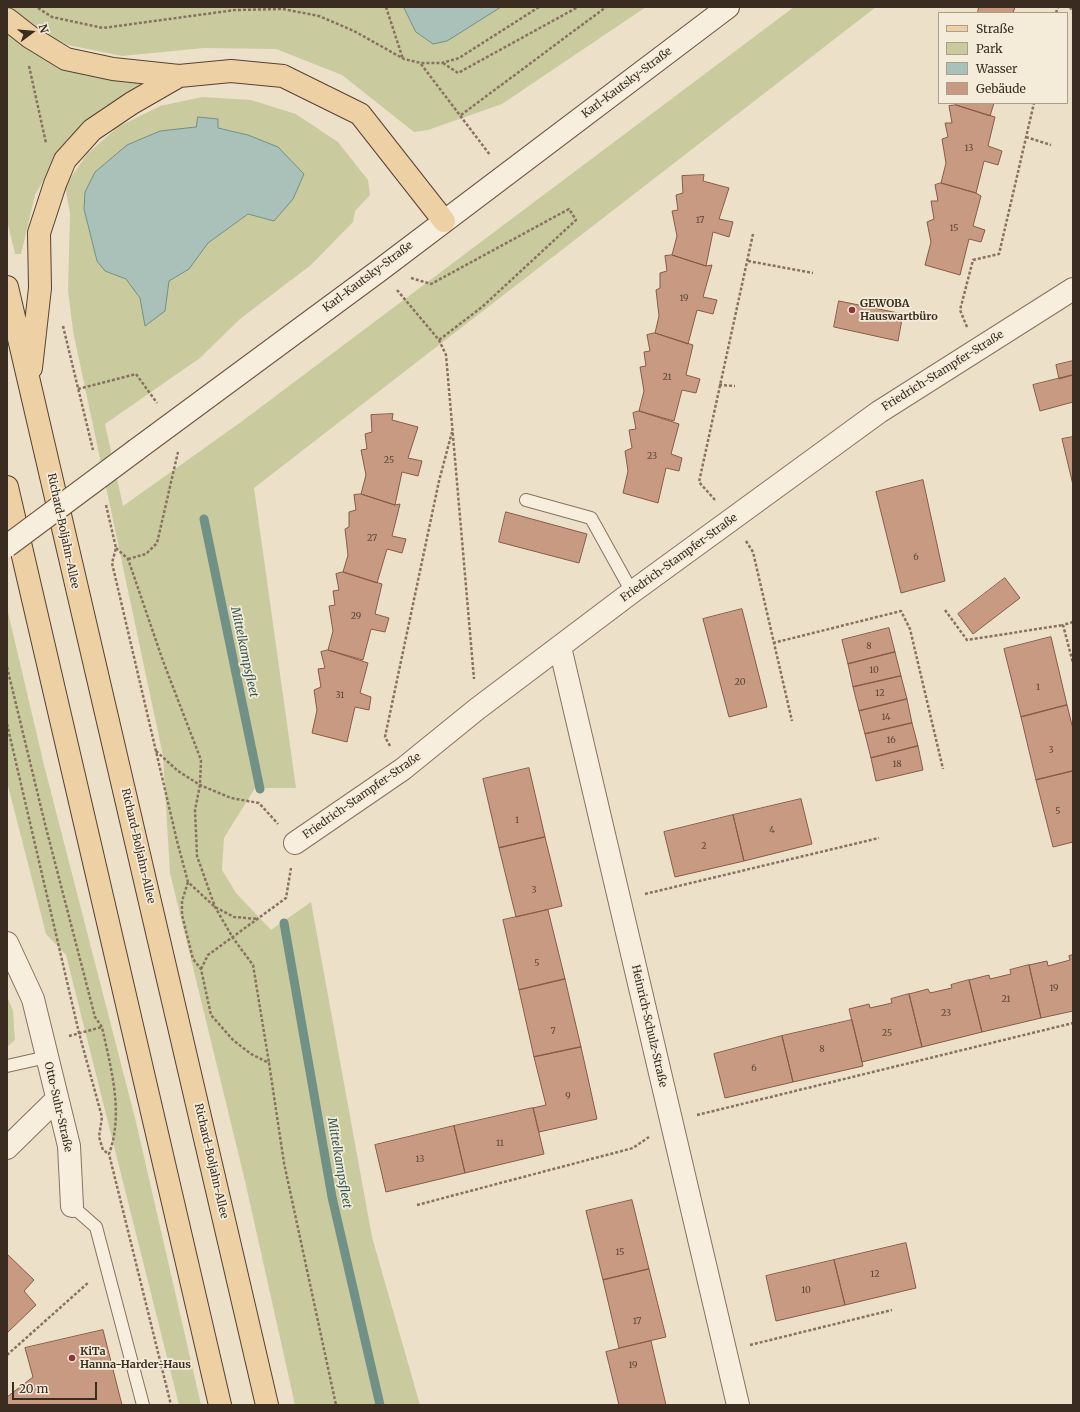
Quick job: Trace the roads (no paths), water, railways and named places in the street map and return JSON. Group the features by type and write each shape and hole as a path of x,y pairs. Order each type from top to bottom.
{"main road":[{"path":"7,19 30,37 66,59 113,69 179,76 231,71 283,76 360,114 444,221"},
{"path":"29,383 40,288 39,233 54,184 65,160 92,130 132,103 179,76"},
{"name":"Richard-Boljahn-Allee","path":"7,287 80,609 135,834 267,1405"},
{"path":"7,488 220,1405"}],"street":[{"name":"Karl-Kautsky-Straße","path":"7,546 171,423 380,270 728,7"},
{"name":"Friedrich-Stampfer-Straße","path":"295,843 403,769 476,709 560,648 632,592 879,412 1073,290"},
{"name":"Heinrich-Schulz-Straße","path":"560,648 738,1405"},
{"name":"Otto-Suhr-Straße","path":"7,943 33,999 69,1146 72,1206"},
{"path":"7,1148 57,1099"}],"lane":[{"path":"526,500 591,518 632,592"},
{"path":"7,1066 47,1057"},
{"name":"Otto-Suhr-Straße","path":"72,1206 96,1227 143,1405"}],"water":[{"path":"404,7 501,7 447,41 433,44 416,32"},
{"path":"198,117 218,119 218,128 248,135 278,147 304,174 293,199 274,221 248,214 208,243 189,269 169,281 165,311 145,326 140,298 126,279 105,271 97,261 84,209 85,192 95,172 127,145 160,131 196,127"}],"waterway":[{"name":"Mittelkampsfleet","path":"204,519 260,789"},
{"name":"Mittelkampsfleet","path":"284,923 332,1197 380,1405"}],"place":[{"name":"GEWOBA Hauswartbüro","path":"852,310"},
{"name":"KiTa Hanna-Harder-Haus","path":"72,1358"}]}
